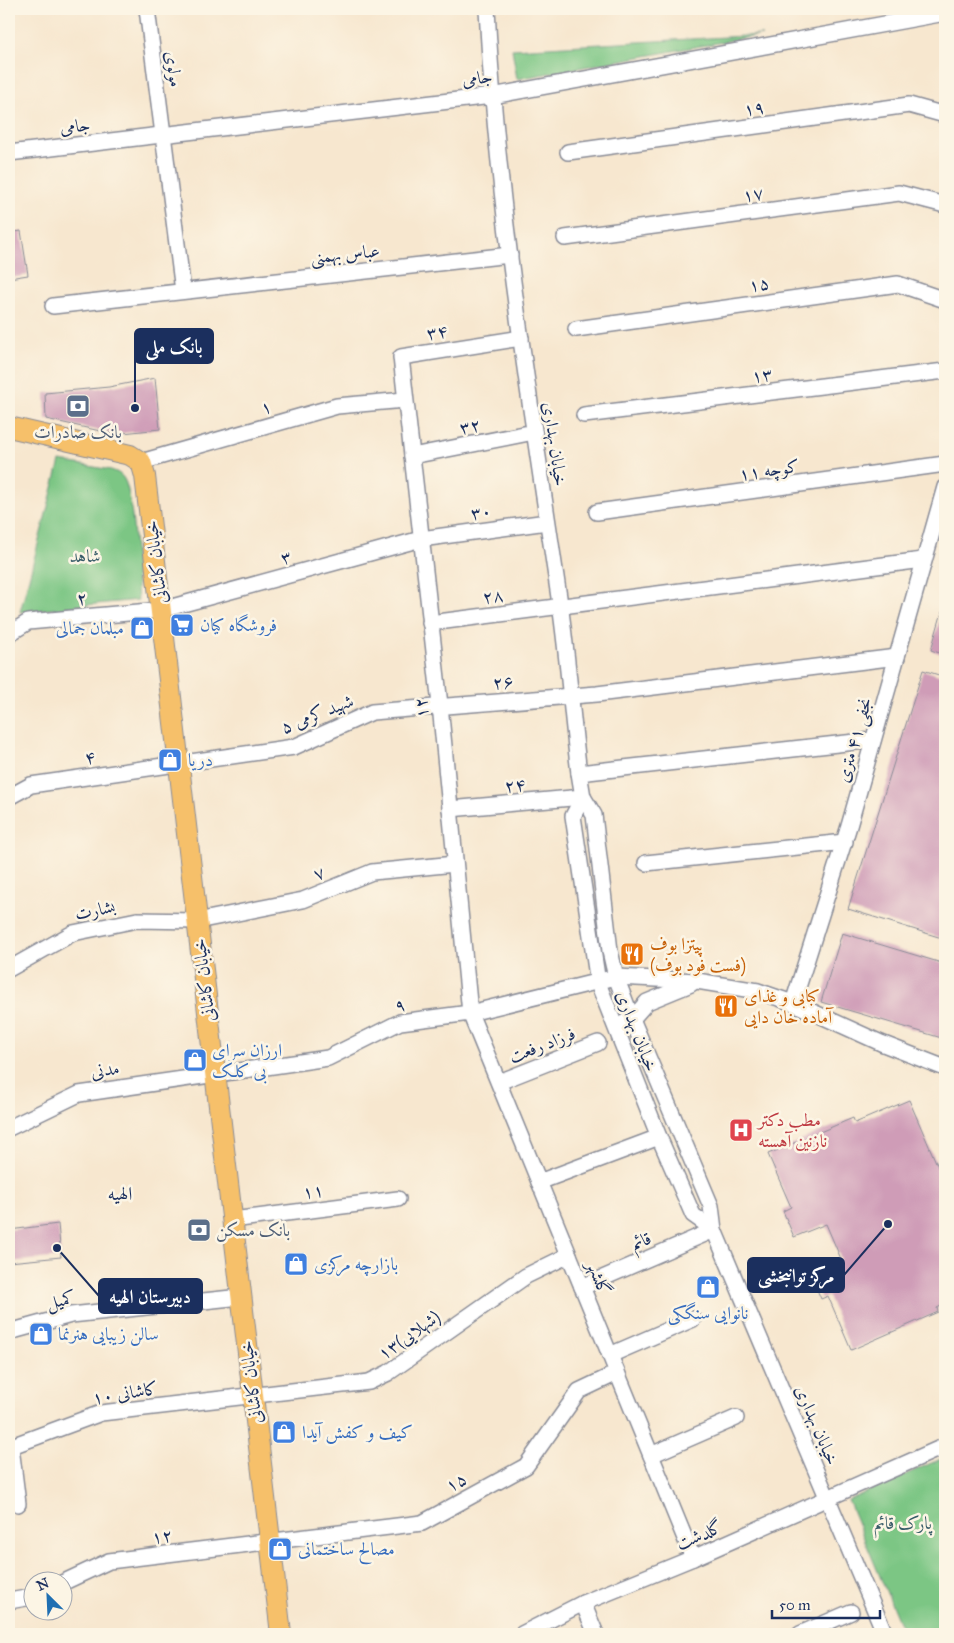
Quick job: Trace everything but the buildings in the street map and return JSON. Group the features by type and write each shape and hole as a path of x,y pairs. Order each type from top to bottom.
{"main road":[{"path":"9,428 123,453 140,462"},
{"name":"خیابان کاشانی","path":"140,462 145,476 281,1634"}],"street":[{"name":"مولوی","path":"147,9 163,135"},
{"name":"خیابان بهداری","path":"487,9 492,96 521,338 560,606 579,773 583,797 594,815 610,950 616,977 711,1206 714,1230 885,1634"},
{"name":"جامی","path":"9,153 492,96 895,15 945,13"},
{"name":"۱۹","path":"568,152 909,106 945,114"},
{"path":"163,135 184,291"},
{"name":"۱۷","path":"565,238 899,193 945,205"},
{"name":"عباس بهمنی","path":"53,306 510,255"},
{"name":"۱۵","path":"576,329 898,284 945,300"},
{"name":"۳۴","path":"405,400 402,357 521,338"},
{"name":"۱۳","path":"584,415 945,371"},
{"name":"۱۲","path":"405,400 440,705 470,1013"},
{"name":"۱","path":"140,462 338,406 405,400"},
{"name":"۳۲","path":"412,456 534,432"},
{"name":"کوچه ۱۱","path":"597,512 945,464"},
{"name":"نجفی ۴۱ متری","path":"793,1003 845,842 945,487"},
{"name":"۳۰","path":"421,539 547,522"},
{"name":"۳","path":"161,610 421,539"},
{"name":"۲۸","path":"430,623 923,560"},
{"name":"۲","path":"9,634 28,622 161,610"},
{"name":"۲۶","path":"440,705 569,697 897,657"},
{"name":"۵ شهید کرمی","path":"179,762 294,747 372,712 440,705"},
{"path":"579,773 873,740"},
{"name":"۴","path":"9,797 31,785 179,762"},
{"name":"خیابان بهداری","path":"583,797 573,816 598,982 614,1027 693,1216 714,1230"},
{"name":"۲۴","path":"450,809 583,797"},
{"path":"646,863 845,842"},
{"name":"۷","path":"197,921 303,900 372,872 455,864"},
{"name":"بشارت","path":"9,969 73,933 137,920 197,921"},
{"name":"۹","path":"215,1072 328,1058 400,1022 470,1013 616,977 697,981 758,992 793,1003 881,1043 945,1068"},
{"path":"614,1027 632,1019 647,1002 697,981"},
{"name":"گلشهر","path":"470,1013 693,1558"},
{"name":"فرزاد رفعت","path":"499,1082 598,1043"},
{"name":"مدنی","path":"9,1128 79,1094 215,1072"},
{"path":"539,1182 659,1137"},
{"name":"۱۱","path":"232,1220 398,1199"},
{"name":"قائم","path":"582,1287 714,1230"},
{"name":"۱۳(شهلایی)","path":"253,1395 369,1382 382,1376 526,1276 569,1255"},
{"name":"کمیل","path":"9,1332 71,1315 241,1297"},
{"path":"610,1355 693,1319"},
{"name":"۱۵","path":"270,1542 422,1523 526,1466 579,1391 617,1373"},
{"name":"کاشانی ۱۰","path":"10,1447 101,1413 253,1395"},
{"path":"651,1455 736,1418"},
{"path":"828,1498 945,1446"},
{"path":"10,1447 18,1504"},
{"name":"گلدشت","path":"583,1603 693,1558 828,1498"},
{"name":"۱۲","path":"72,1578 109,1561 270,1542"},
{"path":"9,1601 22,1599"},
{"path":"522,1634 583,1603 596,1634"},
{"path":"800,1634 851,1612"}],"green space":[{"path":"762,35 517,79 512,49"},
{"name":"شاهد","path":"60,461 111,470 119,473 124,479 132,518 138,600 65,607 63,611 54,609 20,612"},
{"name":"پارک قائم","path":"945,1457 945,1634 904,1634 848,1500"}],"place":[{"name":"بانک صادرات","path":"78,406"},
{"name":"بانک ملی","path":"135,408"},
{"name":"فروشگاه کیان","path":"182,625"},
{"name":"مبلمان جمالی","path":"142,628"},
{"name":"دریا","path":"170,760"},
{"name":"پیتزا بوف (فست فود بوف)","path":"632,954"},
{"name":"کبابی و غذای آماده خان دایی","path":"726,1006"},
{"name":"ارزان سرای بی کلک","path":"195,1060"},
{"name":"مطب دکتر نازنین آهسته","path":"741,1130"},
{"name":"مرکز توانبخشی","path":"888,1224"},
{"name":"بانک مسکن","path":"199,1230"},
{"name":"دبیرستان الهیه","path":"57,1248"},
{"name":"بازارچه مرکزی","path":"296,1264"},
{"name":"نانوایی سنگکی","path":"708,1287"},
{"name":"سالن زیبایی هنرنما","path":"41,1334"},
{"name":"کیف و کفش آیدا","path":"284,1432"},
{"name":"مصالح ساختمانی","path":"280,1549"}],"district":[{"name":"الهیه","path":"120,1193"}]}
